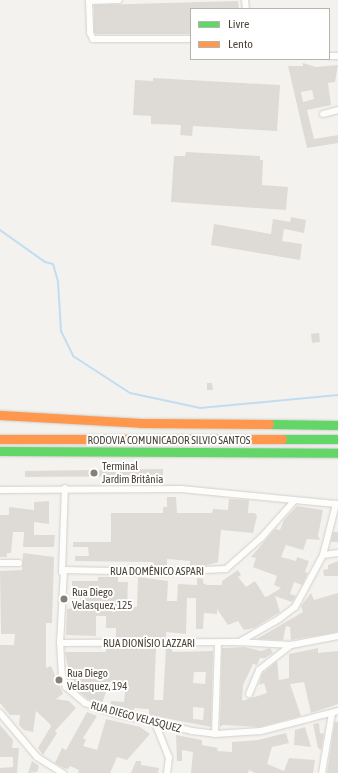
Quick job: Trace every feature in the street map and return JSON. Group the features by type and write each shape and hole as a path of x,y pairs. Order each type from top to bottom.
{"main road":[{"path":"0,415 142,424 338,425"},
{"name":"RODOVIA COMUNICADOR SILVIO SANTOS","path":"0,439 338,439"},
{"name":"RODOVIA COMUNICADOR SILVIO SANTOS","path":"0,451 338,452"}],"street":[{"path":"119,0 89,0 90,33 96,40 190,39"},
{"path":"323,114 338,110"},
{"path":"0,490 66,488 181,489 250,494 337,504 323,555 295,607 279,619 238,642"},
{"name":"RUA DIEGO VELASQUEZ","path":"66,488 60,643 62,675 66,687 74,697 98,709 155,723 216,734 261,731 335,712"},
{"name":"RUA DOMÊNICO ASPARI","path":"60,643 64,570 161,572 226,570 247,552 295,500"},
{"path":"323,555 338,553"},
{"path":"0,563 19,563"},
{"path":"249,694 259,670 292,645 338,636"},
{"name":"RUA DIONÍSIO LAZZARI","path":"60,643 238,642 292,645"},
{"path":"216,734 218,643"},
{"path":"322,773 335,712"},
{"path":"0,713 37,757 63,773"},
{"path":"155,723 169,757 167,773"}],"building":[{"path":"238,1 239,8 190,8 190,34 96,34 94,32 94,5"},
{"path":"303,63 316,67 338,65 335,82 328,83 331,105 307,110 314,139 338,135 338,143 307,148 288,66 303,66","holes":["312,90 314,99 303,102 301,92"]},
{"path":"153,78 280,85 277,131 193,126 192,136 180,135 181,125 151,124 151,116 133,115 135,80 153,81"},
{"path":"186,152 260,156 260,160 263,160 262,185 288,187 286,210 171,202 174,156 185,156"},
{"path":"291,217 306,220 304,233 284,229 282,241 302,244 300,260 211,245 214,224 271,234 273,219 290,222"},
{"path":"319,333 320,342 312,343 311,334"},
{"path":"207,383 212,383 213,390 207,390"},
{"name":"Terminal Jardim Britânia","path":"163,469 163,476 25,477 25,471"},
{"path":"167,497 176,497 177,513 212,513 213,509 228,510 229,499 249,500 248,513 255,513 257,516 253,533 221,530 218,562 204,566 190,566 190,561 167,559 167,567 161,568 154,567 153,562 75,561 75,556 89,556 88,547 73,547 73,542 111,542 111,513 163,513 163,507 167,507"},
{"path":"49,501 49,524 34,522 34,535 55,535 54,547 23,547 24,532 13,532 11,553 7,553 7,557 0,557 0,515 9,515 9,507 34,510 34,502"},
{"path":"297,506 323,510 318,536 320,540 307,539 303,550 286,545 281,557 296,561 297,557 309,561 305,572 308,573 302,585 294,582 290,594 296,596 292,602 275,596 280,612 254,628 244,630 238,621 228,625 217,609 217,614 204,613 203,629 196,629 196,598 187,598 186,634 166,632 166,637 116,637 116,628 106,628 106,616 96,616 96,636 66,635 67,609 80,607 81,592 72,591 72,581 98,581 98,577 118,577 118,582 128,582 127,607 137,607 138,577 168,581 167,601 177,601 178,584 197,585 197,578 203,579 203,583 207,585 222,585 222,581 238,570 241,575 238,577 246,587 255,581 265,597 268,596 281,588 274,585 277,576 253,567 256,558 251,557 275,529 280,530 284,520"},
{"path":"333,532 338,532 338,542 331,542"},
{"path":"23,553 54,557 52,623 46,623 46,668 51,666 63,694 56,699 69,701 76,708 55,731 57,733 43,755 38,748 51,726 48,722 36,711 33,732 24,730 19,725 20,715 10,715 0,703 0,645 14,645 15,634 1,634 0,571 22,570"},
{"path":"338,561 338,576 324,576 323,570 328,569 328,565"},
{"path":"311,593 314,600 338,593 338,632 291,640 290,627 286,626 283,640 257,639 303,612 301,606"},
{"path":"106,647 156,648 154,700 163,700 166,648 172,648 172,652 213,651 211,727 149,715 149,709 134,708 134,712 110,706 111,701 124,702 126,683 109,682 102,704 88,699 77,690 71,681 65,652 106,652","holes":["194,672 206,672 205,684 193,683","193,707 204,708 203,720 193,719"]},
{"path":"244,647 261,651 270,648 273,653 265,658 260,658 257,665 253,664 243,685 242,701 267,693 264,683 259,685 262,674 277,661 279,680 289,678 289,654 318,648 318,653 338,651 338,704 311,713 304,682 290,684 301,716 259,727 223,725 220,727 222,648"},
{"path":"87,712 97,716 83,738 86,740 83,746 97,750 106,719 140,727 150,734 127,760 117,757 110,773 78,773 79,770 70,766 68,769 55,763 62,748 66,750"},
{"path":"335,722 338,722 338,773 327,773"},
{"path":"319,723 320,733 324,734 321,750 318,748 313,724"},
{"path":"0,725 13,740 12,748 19,748 17,773 0,773 0,768 13,767 13,757 0,757"},
{"path":"305,727 311,747 294,745 295,730"},
{"path":"286,733 289,743 272,747 267,764 284,771 289,758 315,760 313,773 255,773 249,770 248,773 191,773 193,752 182,750 182,761 177,761 176,735 202,740 202,745 218,748 217,751 232,752 232,742 258,740"},
{"path":"32,761 39,766 37,772 28,773"},
{"path":"136,761 141,761 141,765 159,768 158,773 131,773"}],"waterway":[{"path":"0,230 45,262 53,264 58,282 61,331 73,356 130,393 200,408 338,395"}],"traffic: fast":[{"path":"269,424 338,425"},
{"path":"282,439 338,439"},
{"path":"0,451 338,453"}],"traffic: slow":[{"path":"0,415 141,423 269,424"},
{"path":"0,439 282,439"}],"place":[{"name":"Terminal Jardim Britânia","path":"94,473"},
{"name":"Rua Diego Velasquez, 125","path":"64,599"},
{"name":"Rua Diego Velasquez, 194","path":"59,680"}]}
